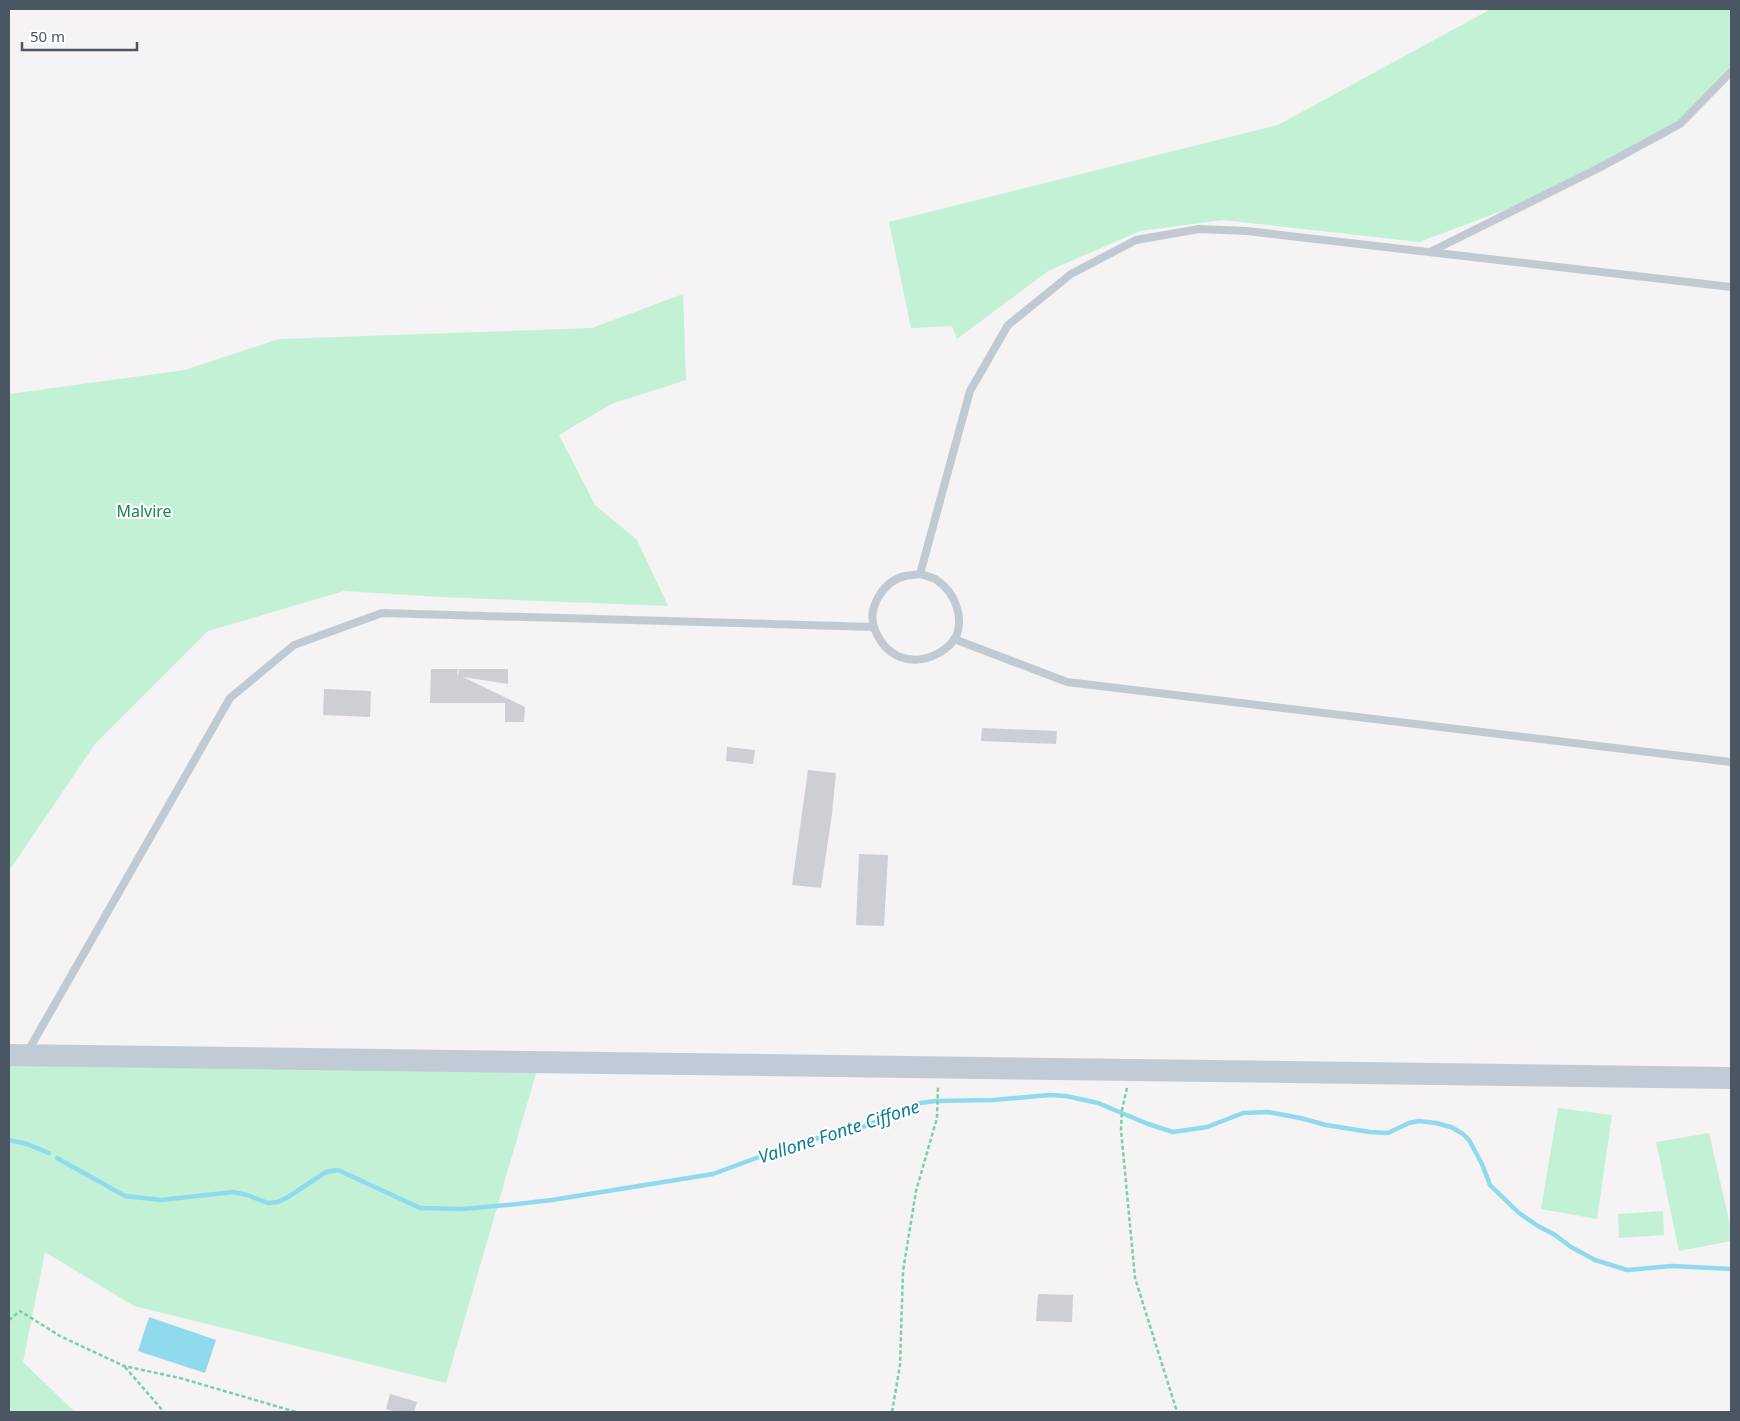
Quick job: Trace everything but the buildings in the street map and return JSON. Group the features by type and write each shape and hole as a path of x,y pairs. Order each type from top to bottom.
{"main road":[{"path":"17,1055 1731,1078"}],"lane":[{"path":"1430,252 1599,168 1680,124 1731,72"},
{"path":"920,574 970,391 1008,325 1071,274 1136,240 1199,229 1247,231 1731,287"},
{"path":"920,574 936,579 949,590 957,605 958,622 954,639 942,651 927,659 909,660 893,654 881,643 874,627 873,611 878,596 889,583 904,576 920,574"},
{"path":"17,1055 230,698 294,645 382,612 874,627"},
{"path":"954,639 1067,682 1731,762"}],"path":[{"path":"1127,1071 1127,1090 1122,1110 1122,1124 1135,1278 1176,1412"},
{"path":"892,1412 900,1365 903,1271 916,1192 938,1118 938,1091"},
{"path":"9,1320 20,1312 60,1336 124,1366 190,1381 296,1412"},
{"path":"124,1366 164,1412"}],"green space":[{"path":"1491,9 1731,9 1731,72 1680,124 1547,194 1419,242 1223,220 1140,231 1048,271 957,339 952,326 911,328 889,222 1278,125"},
{"name":"Malvire","path":"683,294 686,380 611,404 559,435 595,505 637,540 668,606 440,597 344,591 208,631 95,744 9,871 9,394 185,370 279,339 592,328"},
{"path":"9,1061 539,1063 446,1383 134,1306 45,1252 23,1362 75,1412 9,1412"},
{"path":"1558,1108 1612,1115 1597,1219 1541,1209"},
{"path":"1709,1133 1731,1229 1731,1241 1679,1251 1656,1142"},
{"path":"1663,1211 1664,1235 1619,1238 1618,1214"}],"water":[{"path":"149,1317 216,1340 205,1373 138,1351"}],"waterway":[{"name":"Vallone Fonte Ciffone","path":"57,1158 125,1196 161,1200 233,1192 268,1203 278,1202 326,1172 338,1170 420,1208 462,1209 552,1200 713,1174 797,1143 858,1129 920,1103 1050,1095 1066,1096 1098,1103 1148,1124 1173,1132 1207,1127 1243,1113 1268,1112 1326,1125 1370,1132 1388,1133 1409,1123 1419,1121 1436,1123 1451,1127 1469,1140 1482,1164 1490,1185 1519,1213 1571,1247 1595,1260 1627,1270 1672,1266 1731,1269"},
{"name":"Vallone Fonte Ciffone","path":"9,1140 27,1144 49,1153"}]}
